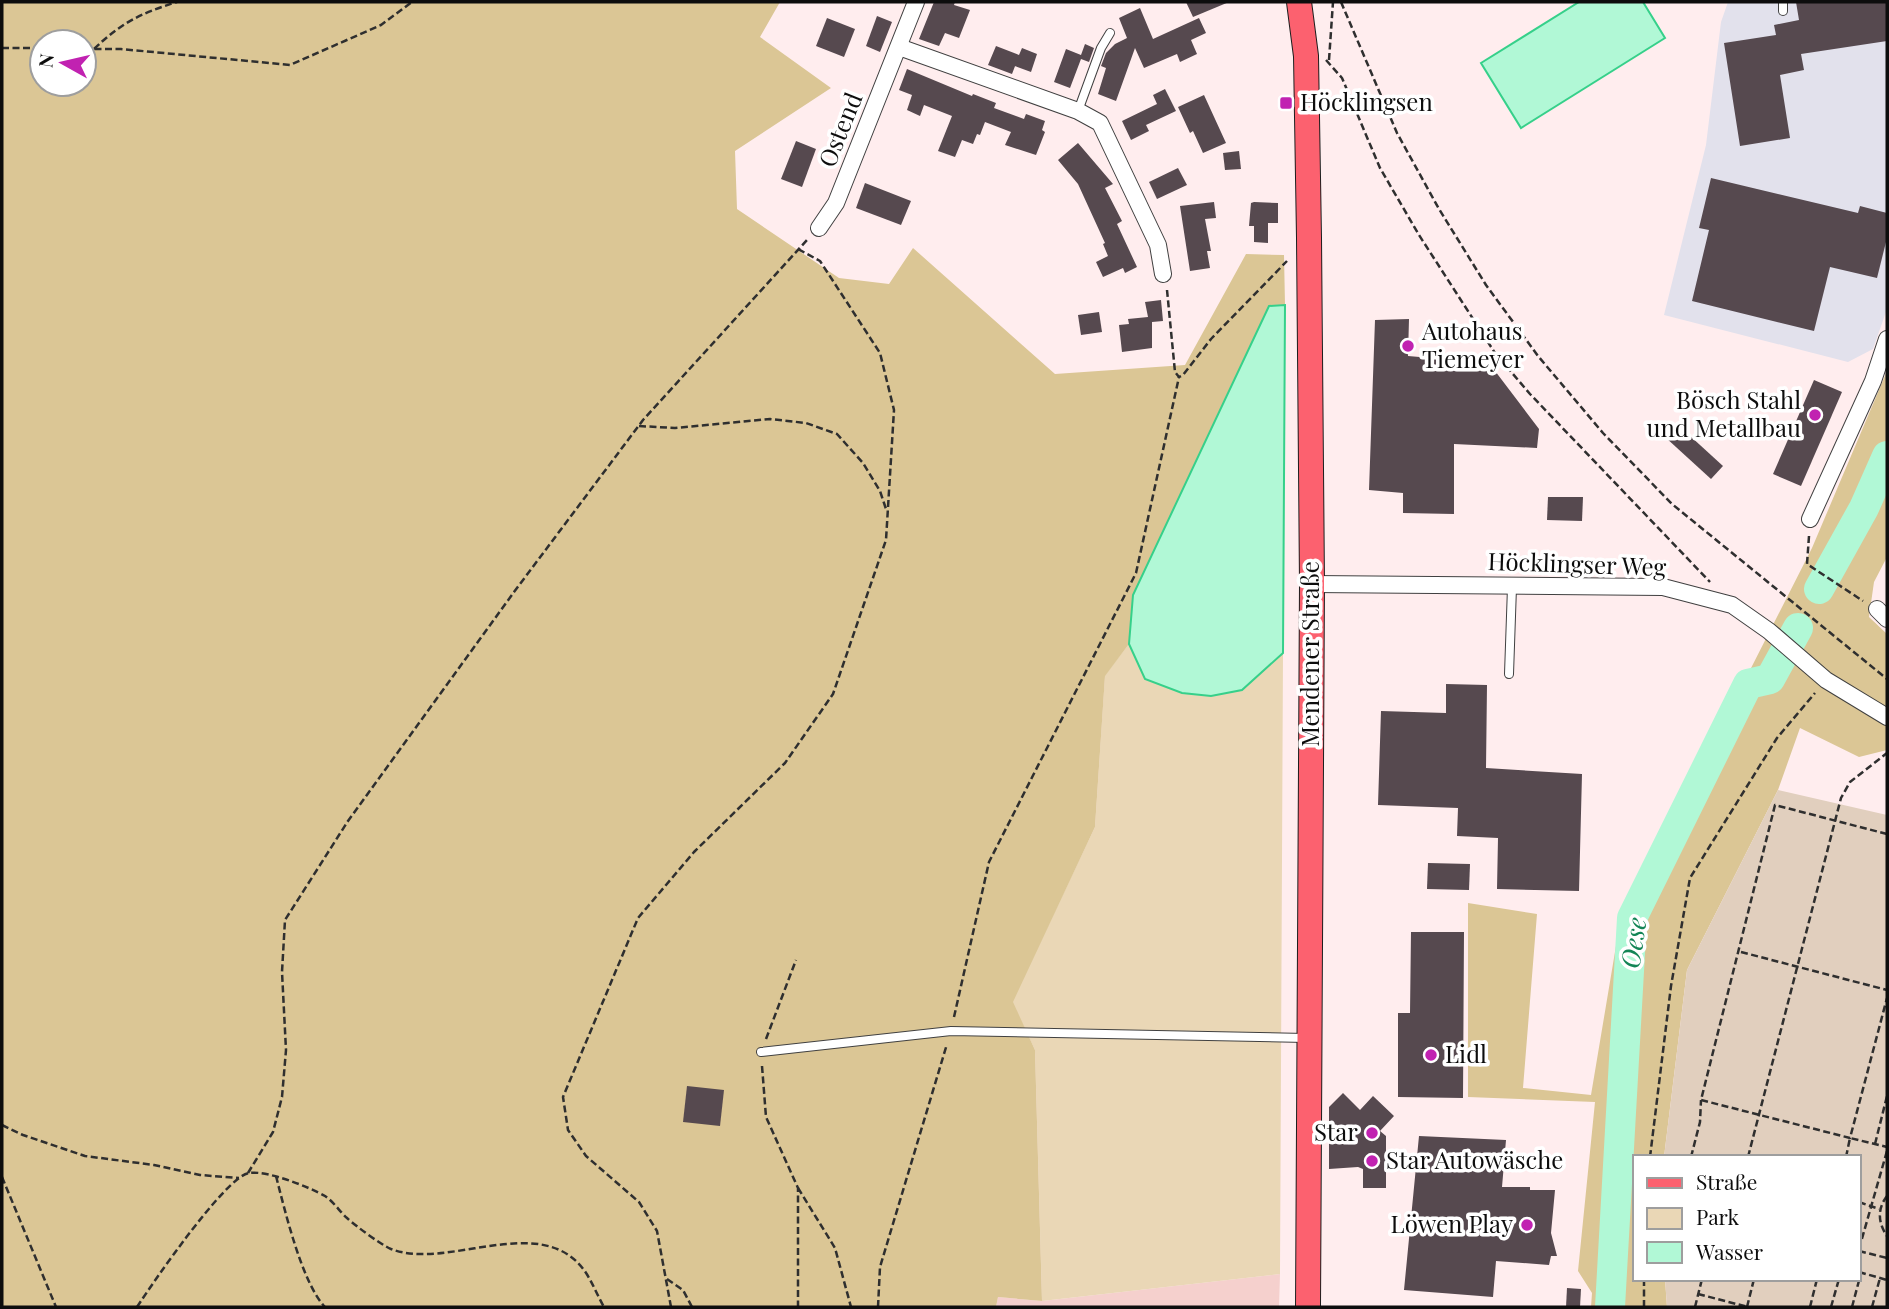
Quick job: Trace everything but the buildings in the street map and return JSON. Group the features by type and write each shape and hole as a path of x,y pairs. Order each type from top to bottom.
{"main road":[{"name":"Mendener Straße","path":"1298,2 1317,58 1309,238 1312,584 1308,1307"}],"street":[{"name":"Ostend","path":"819,228 836,202 916,2"},
{"path":"899,47 1078,111 1100,123 1158,245 1163,274"},
{"path":"1810,519 1873,381 1887,339"},
{"name":"Höcklingser Weg","path":"1312,584 1663,587 1732,605 1769,631 1826,680 1887,717"}],"lane":[{"path":"1078,111 1101,48 1110,33"},
{"path":"1509,674 1512,587"},
{"path":"761,1052 951,1031 1310,1039"}],"path":[{"path":"98,45 118,27 152,9 177,2"},
{"path":"98,49 290,65 381,25 412,2"},
{"path":"1334,2 1317,58 1342,78 1380,168 1419,235 1495,353 1530,394 1713,585 1715,600"},
{"path":"1341,2 1397,133 1439,209 1486,285 1538,356 1603,433 1672,504 1887,679"},
{"path":"2,48 28,48"},
{"path":"878,1307 880,1267 951,1031 989,862 1136,573 1179,377 1211,339 1309,238"},
{"path":"138,1307 156,1276 204,1216 239,1178 248,1173 273,1132 282,1097 286,1050 282,972 285,920 348,821 514,592 639,426 798,249 820,261 880,353 894,410 886,541 834,694 785,763 694,852 638,918 563,1097 568,1130 586,1156 639,1202 657,1231 671,1307"},
{"path":"1163,274 1167,289 1175,372 1179,377"},
{"path":"639,426 675,428 770,419 806,423 836,434 863,463 880,491 887,512"},
{"path":"1810,519 1807,564 1882,614"},
{"path":"1650,1155 1671,986 1690,878 1777,738 1826,680"},
{"path":"1748,1155 1841,798 1850,782 1887,752"},
{"path":"1692,1155 1700,1122 1701,1100 1775,805 1887,834"},
{"path":"1740,952 1887,990"},
{"path":"796,960 761,1052 766,1117 798,1188 835,1248 851,1307"},
{"path":"1846,1155 1887,998"},
{"path":"1875,1144 1887,1096"},
{"path":"1701,1100 1887,1149 1861,1243"},
{"path":"2,1125 85,1156 154,1165 200,1175 239,1178"},
{"path":"248,1173 276,1176 326,1197 348,1219 391,1249 429,1255 506,1242 555,1246 583,1268 604,1307"},
{"path":"276,1176 290,1228 314,1296 325,1307"},
{"path":"2,1177 56,1307"},
{"path":"798,1188 798,1307"},
{"path":"1887,1196 1880,1209 1879,1219 1887,1236"},
{"path":"1861,1203 1880,1209"},
{"path":"1861,1251 1887,1258"},
{"path":"1861,1272 1887,1280"},
{"path":"1872,1307 1880,1278"},
{"path":"667,1279 683,1290 692,1307"},
{"path":"1644,1281 1644,1307"},
{"path":"1695,1307 1701,1281"},
{"path":"1698,1294 1747,1307 1754,1281"},
{"path":"1810,1307 1816,1281"},
{"path":"1831,1307 1838,1281"},
{"path":"1852,1307 1858,1281"}],"shaded area":[{"path":"2,2 780,2 760,37 831,88 735,151 737,209 839,278 889,284 913,248 1055,374 1185,365 1246,254 1284,255 1285,305 1269,306 1133,595 1129,644 1105,676 1095,827 1013,1002 1035,1050 1042,1301 998,1297 996,1307 2,1307"},
{"path":"1728,2 1887,2 1887,309 1873,349 1848,362 1664,315 1706,145 1721,22"},
{"path":"1887,371 1887,557 1874,582 1869,617 1887,634 1887,750 1859,757 1800,728 1778,790 1687,970 1664,1155 1633,1155 1633,1281 1665,1281 1667,1307 1591,1307 1592,1293 1578,1271 1595,1102 1468,1097 1468,903 1537,914 1523,1088 1591,1095 1619,928 1812,548"},
{"path":"1778,790 1887,815 1887,1307 1667,1307 1665,1281 1861,1281 1861,1155 1664,1155 1687,970"},
{"path":"1280,1274 1279,1307 996,1307 998,1297 1042,1301"}],"green space":[{"path":"1129,644 1145,679 1242,690 1283,653 1280,1274 1042,1301 1035,1050 1012,1002 1095,827 1105,675"}],"water":[{"path":"1579,2 1643,2 1665,38 1521,128 1481,63"},
{"path":"1285,305 1283,653 1242,690 1211,696 1182,693 1145,679 1129,644 1133,595 1269,306"}],"waterway":[{"name":"Oese","path":"1819,589 1864,508 1887,456"},
{"name":"Oese","path":"1610,1307 1632,918 1748,684 1770,679 1798,628"}],"place":[{"name":"Höcklingsen","path":"1286,103"},
{"name":"Autohaus Tiemeyer","path":"1408,346"},
{"name":"Bösch Stahl und Metallbau","path":"1815,415"},
{"name":"Lidl","path":"1431,1055"},
{"name":"Star","path":"1372,1133"},
{"name":"Star Autowäsche","path":"1372,1161"},
{"name":"Löwen Play","path":"1527,1225"}]}
